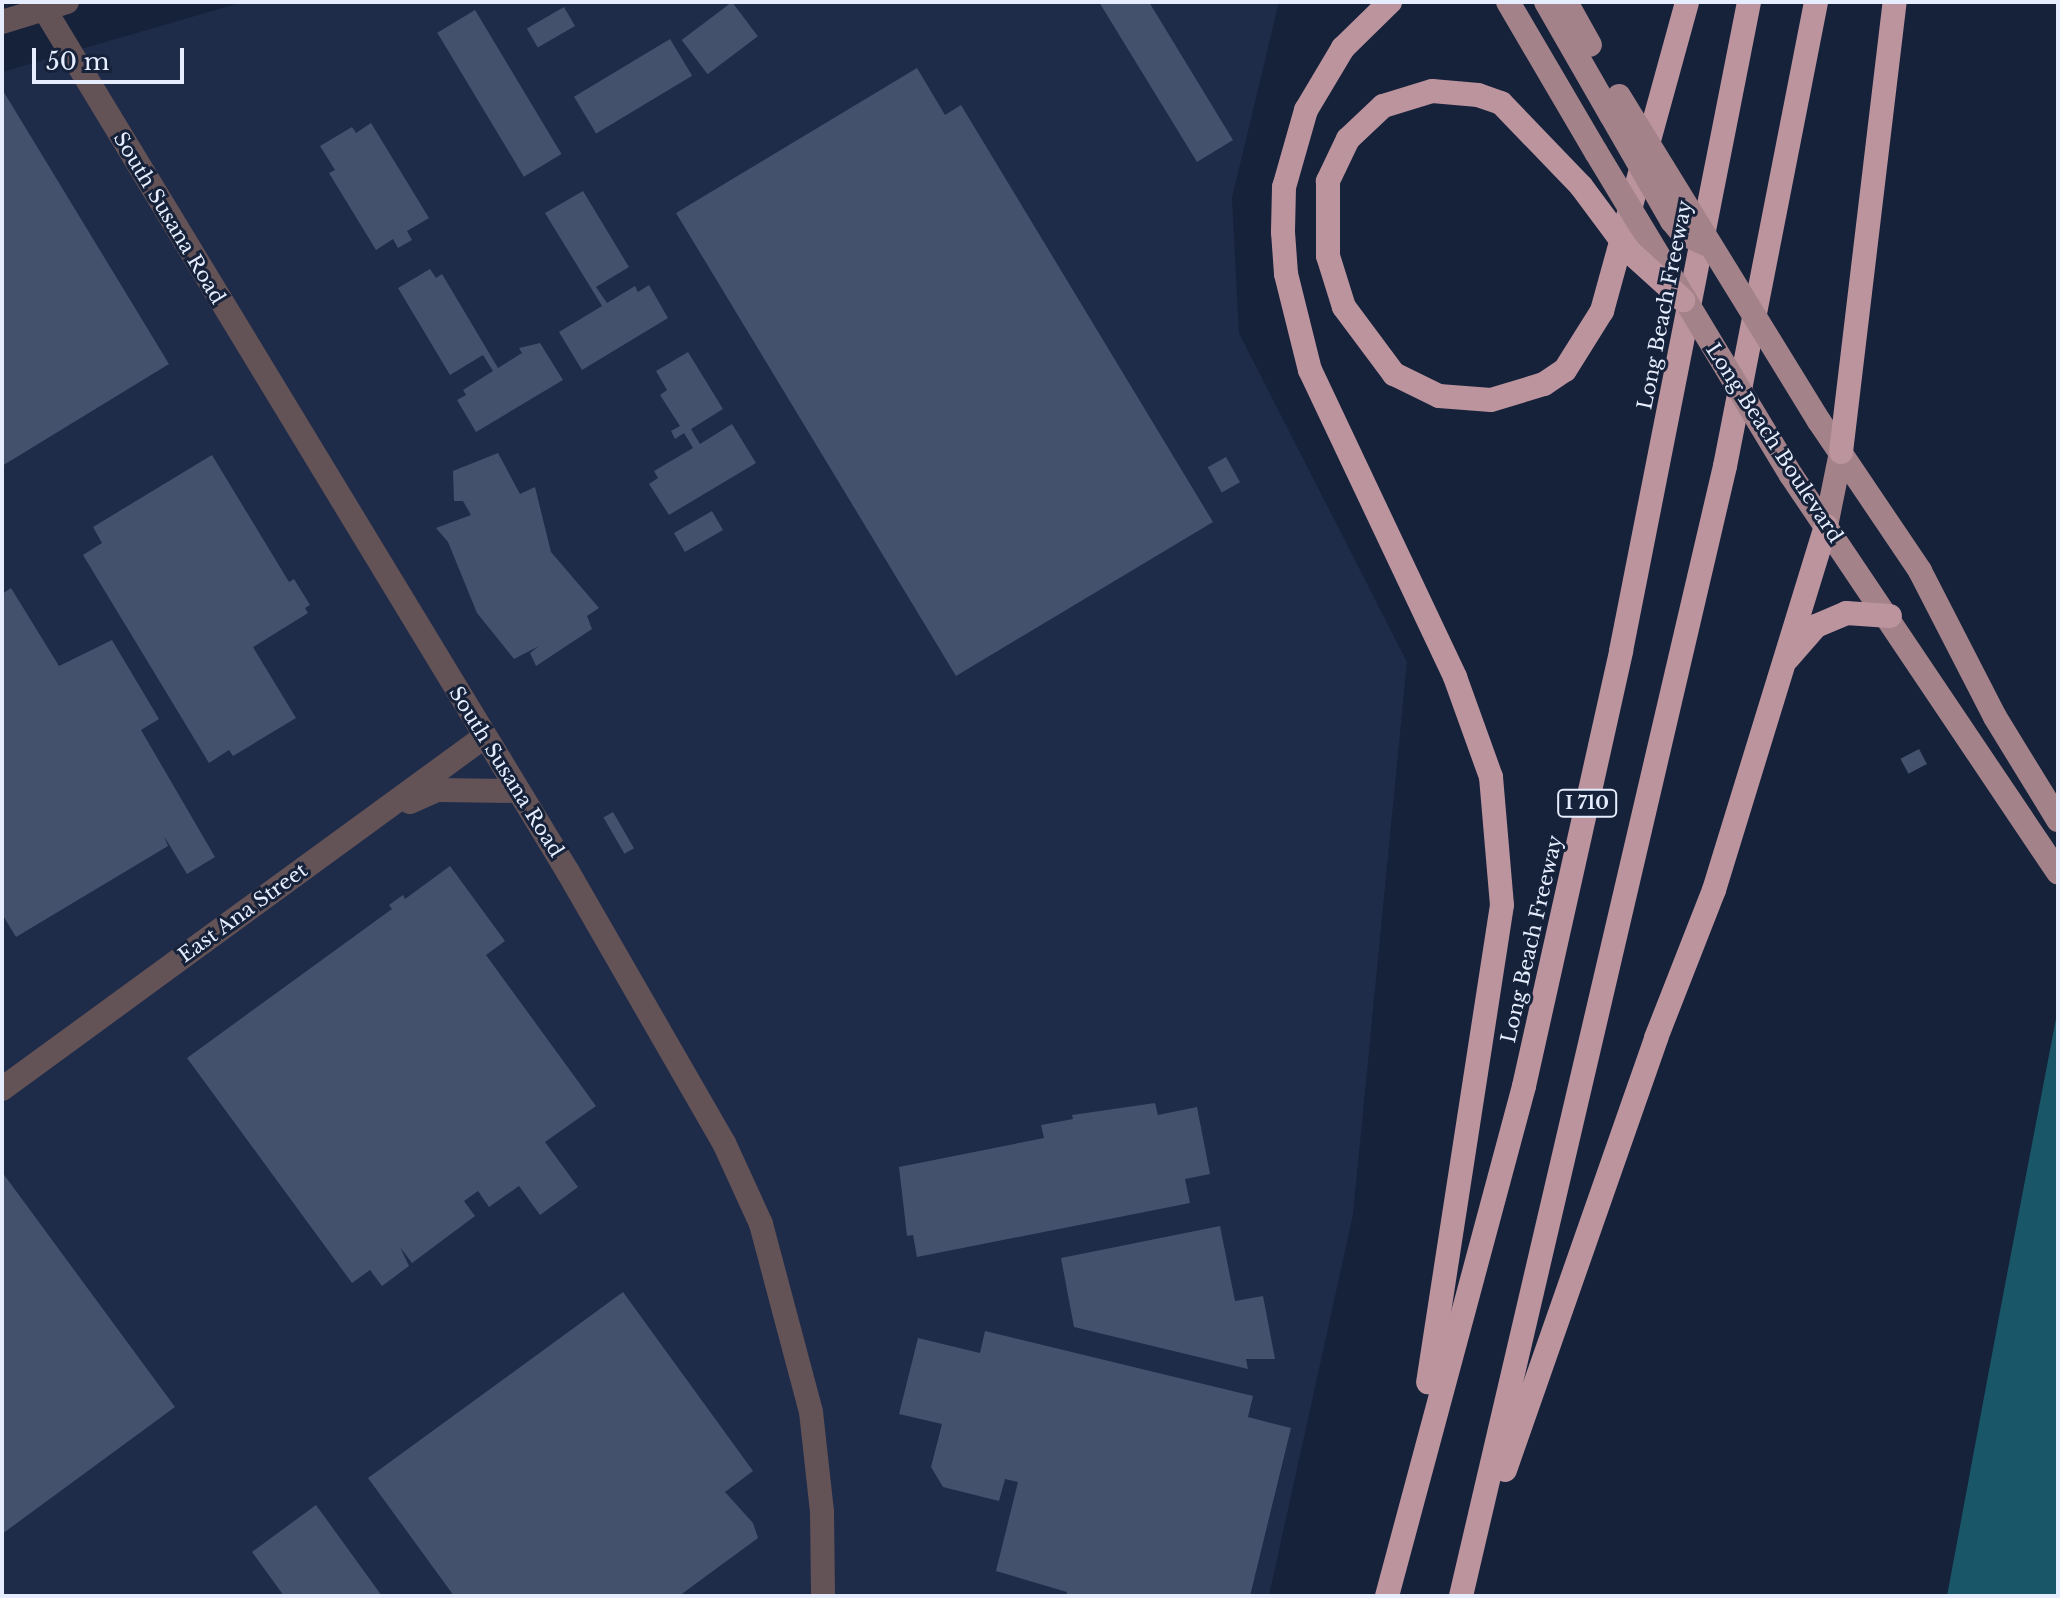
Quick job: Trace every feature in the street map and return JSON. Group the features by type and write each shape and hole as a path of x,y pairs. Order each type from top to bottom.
{"highway":[{"path":"1390,2 1343,48 1306,110 1284,187 1283,232 1286,274 1310,370 1478,729 1491,777 1500,844 1502,905 1494,985 1408,1504"},
{"path":"1683,300 1630,252 1581,186 1501,103 1468,93 1432,91 1383,106 1348,139 1328,181 1328,256 1344,307 1394,374 1439,396 1491,400 1544,384 1565,370 1602,311 1687,2"},
{"name":"Long Beach Freeway","path":"1387,1596 1408,1504 1524,1086 1621,651 1749,2"},
{"name":"I 710","path":"1462,1593 1725,466 1816,2"},
{"path":"1841,452 1895,2"},
{"path":"1462,1593 1656,1038 1714,890 1779,670 1826,526"},
{"path":"1779,670 1816,626 1846,613 1890,616"}],"main road":[{"name":"Long Beach Boulevard","path":"1508,2 1683,300 1791,475 1890,616 2058,873"},
{"path":"1546,2 1920,571 1982,692 2058,820"},
{"path":"1566,2 1615,106"},
{"path":"1826,526 1841,452"}],"street":[{"path":"2,22 51,4"},
{"name":"South Susana Road","path":"51,4 724,1143 761,1224 811,1412 822,1512 823,1596"},
{"name":"East Ana Street","path":"2,1089 484,737"},
{"path":"375,817 437,790 517,791"}],"shaded area":[{"path":"243,2 1279,2 1232,198 1239,333 1407,662 1353,1215 1269,1596 2,1596 2,72"},
{"path":"2058,1008 2058,1596 1947,1596 2001,1306"}],"building":[{"path":"732,2 758,36 708,74 682,40"},
{"path":"1099,2 1149,2 1233,140 1197,162"},
{"path":"564,7 575,26 538,48 527,29"},
{"path":"475,10 562,154 524,177 437,33"},
{"path":"670,39 692,76 596,134 574,97"},
{"path":"917,68 945,115 961,105 1213,522 956,676 676,213"},
{"path":"2,89 169,364 2,466"},
{"path":"371,123 429,218 407,231 412,240 398,248 393,239 376,250 329,173 335,170 320,146 352,127 356,133"},
{"path":"583,191 629,267 596,287 607,303 635,286 638,292 649,285 668,318 582,370 559,332 602,306 545,213"},
{"path":"430,269 436,278 442,274 498,368 522,353 519,348 540,343 563,380 476,432 457,400 466,395 463,390 493,371 483,355 450,375 398,288"},
{"path":"688,352 723,409 691,429 700,444 732,424 756,463 669,515 649,484 658,478 654,471 693,448 684,433 675,439 671,431 680,426 660,395 667,390 656,371"},
{"path":"498,453 520,494 535,487 551,552 599,608 587,616 592,629 536,666 530,653 539,646 514,659 477,613 448,542 436,528 471,515 463,501 454,501 453,471"},
{"path":"212,455 289,582 294,579 310,605 305,608 308,613 253,647 296,718 233,756 229,750 209,763 83,555 102,543 93,527"},
{"path":"1226,457 1240,482 1222,493 1208,467"},
{"path":"712,511 723,530 685,552 674,533"},
{"path":"11,588 59,666 112,640 159,719 141,730 215,857 187,874 164,836 168,846 16,937 2,914 2,594"},
{"path":"1919,749 1927,764 1908,774 1900,759"},
{"path":"613,812 634,848 624,854 603,818"},
{"path":"450,866 505,941 486,955 596,1106 545,1142 578,1187 540,1215 519,1186 489,1207 478,1191 464,1201 475,1216 412,1263 400,1247 409,1266 382,1286 370,1270 352,1283 187,1058 392,909 389,905 403,895 405,899"},
{"path":"1155,1103 1158,1115 1197,1107 1210,1174 1185,1179 1190,1203 917,1257 913,1235 907,1236 899,1167 1044,1138 1041,1125 1073,1119 1072,1115"},
{"path":"2,1172 175,1407 2,1534"},
{"path":"1220,1226 1235,1301 1263,1296 1275,1359 1246,1359 1248,1369 1074,1327 1061,1258"},
{"path":"623,1292 753,1471 725,1492 753,1523 758,1538 679,1596 454,1596 368,1478"},
{"path":"985,1331 1253,1396 1248,1417 1291,1428 1250,1596 1066,1596 1067,1592 996,1571 1018,1482 1005,1479 999,1501 943,1487 931,1467 942,1424 899,1414 918,1338 980,1353"},
{"path":"316,1505 382,1596 284,1596 252,1552"}]}
